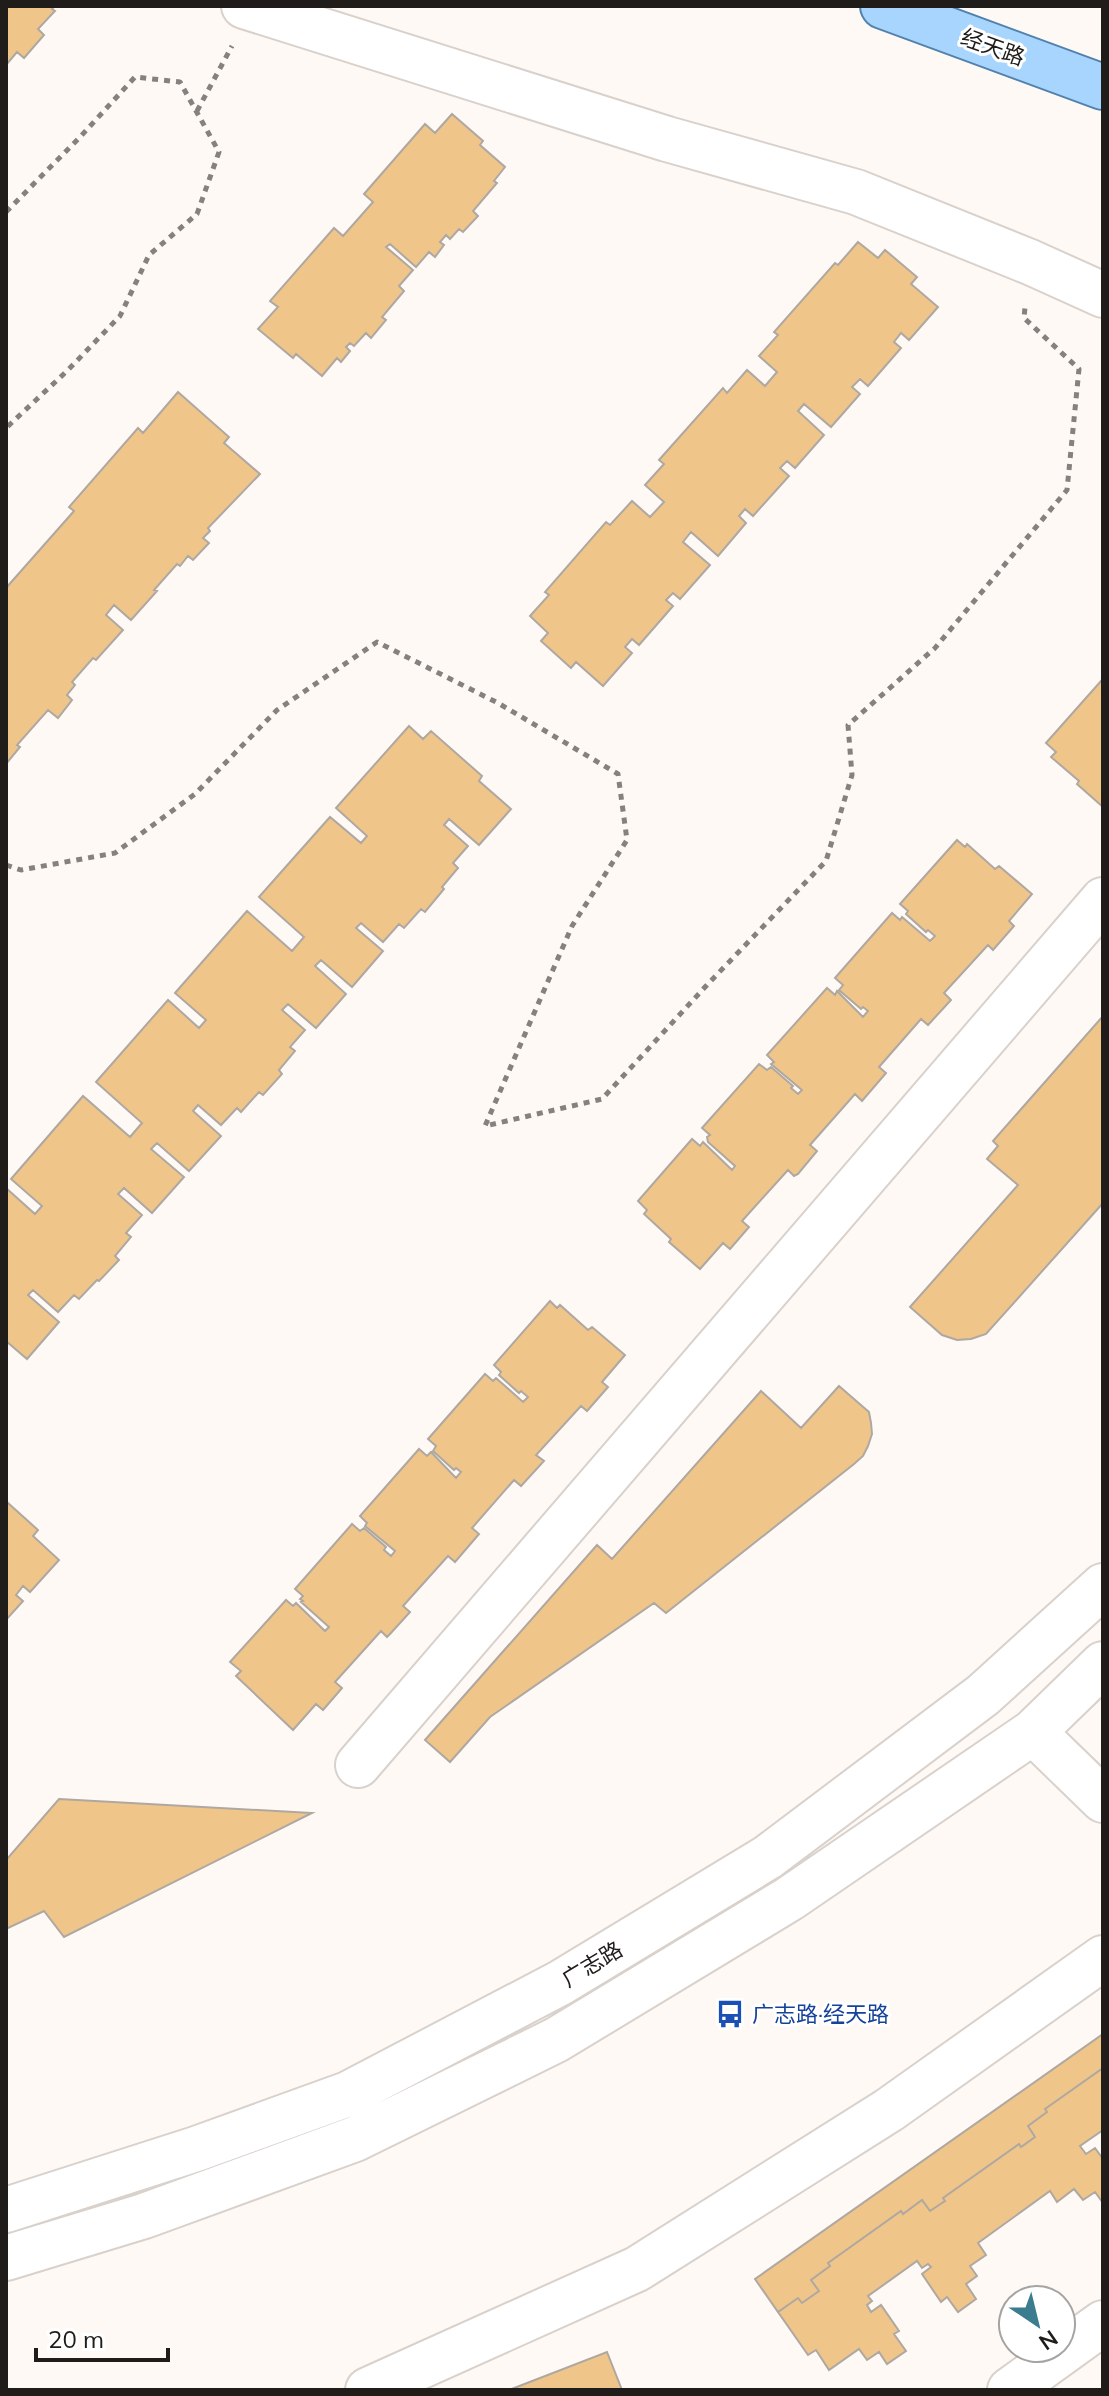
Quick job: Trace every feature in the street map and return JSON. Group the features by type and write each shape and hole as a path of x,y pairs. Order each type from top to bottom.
{"main road":[{"name":"经天路","path":"883,6 1103,87"}],"street":[{"path":"248,7 667,139 856,192 1103,295"},
{"path":"358,1765 1103,900"},
{"name":"广志路","path":"6,2210 196,2149 348,2094 560,1983 768,1857 983,1695 1103,1586"},
{"path":"6,2258 144,2216 355,2139 556,2040 789,1899 1033,1732 1101,1671"},
{"path":"1033,1732 1103,1800"},
{"path":"368,2390 637,2269 889,2110 1103,1958"},
{"path":"1010,2390 1103,2323"}],"path":[{"path":"196,112 248,7"},
{"path":"6,212 135,77 180,82 219,152 197,214 149,255 120,316 6,428"},
{"path":"6,865 21,870 115,853 195,794 277,710 377,642 498,703 618,774 627,840 572,926 485,1126 602,1099 826,861 852,775 848,725 935,648 1067,490 1079,369 1024,318 1030,262"}],"building":[{"path":"6,6 55,6 52,9 55,11 38,29 44,35 24,58 17,52 6,65"},
{"path":"452,114 483,141 480,145 505,167 494,181 497,183 473,211 478,216 463,232 459,229 450,239 446,235 440,242 444,245 435,257 429,252 416,267 390,244 386,247 413,270 399,286 404,291 382,317 386,320 371,338 366,333 354,346 350,343 346,347 350,351 341,362 337,358 322,376 296,354 293,358 258,329 278,307 270,301 334,228 343,236 373,202 364,194 425,124 435,133"},
{"path":"858,242 878,258 885,250 917,277 911,284 938,307 909,340 901,333 894,342 901,348 868,386 860,379 852,387 860,394 831,427 804,404 798,411 824,435 795,468 787,461 780,468 789,476 753,516 745,509 739,516 746,523 718,556 691,532 683,542 710,565 680,599 673,593 666,600 673,606 639,645 632,639 625,647 632,653 603,686 576,662 571,668 541,641 548,633 530,616 549,595 545,592 606,522 610,525 632,501 650,517 664,502 645,485 664,464 659,460 723,388 727,393 747,370 765,386 777,372 759,356 778,335 774,332 835,263 838,265"},
{"path":"178,392 229,437 224,443 260,474 208,528 210,531 203,538 209,543 193,560 188,556 180,566 177,564 131,620 114,605 106,615 123,630 72,682 75,685 67,695 72,700 58,718 48,710 17,745 20,747 6,764 6,588 74,511 69,507 138,428 143,433"},
{"path":"1101,681 1103,807 1051,757 1056,752 1046,743"},
{"path":"409,726 423,739 431,731 482,776 479,781 511,809 479,845 449,819 444,825 468,846 453,863 458,868 425,912 421,909 404,928 399,924 383,942 361,923 356,928 383,951 352,987 321,960 315,966 346,994 316,1028 288,1004 282,1010 305,1030 290,1047 295,1051 279,1070 282,1074 263,1095 259,1092 241,1112 237,1108 221,1125 198,1105 193,1111 221,1136 189,1171 157,1143 151,1149 184,1177 152,1213 124,1188 118,1194 142,1215 126,1233 131,1237 115,1256 119,1260 79,1299 74,1295 58,1312 33,1290 28,1295 59,1322 27,1359 6,1341 6,1188 35,1214 42,1206 11,1179 83,1096 130,1137 142,1123 96,1082 168,1000 199,1028 206,1020 175,993 247,911 292,951 304,937 259,897 330,817 361,843 367,836 336,808"},
{"path":"957,840 965,847 967,844 995,869 999,866 1032,894 1009,921 1014,926 993,950 988,945 944,993 951,1000 928,1025 921,1019 879,1067 886,1073 862,1101 855,1094 810,1145 817,1151 798,1174 794,1176 788,1170 742,1221 749,1227 730,1249 723,1243 700,1269 669,1242 671,1239 644,1214 647,1210 638,1201 692,1139 700,1146 703,1142 732,1170 735,1166 708,1142 710,1135 702,1128 759,1064 767,1070 771,1067 798,1094 802,1090 771,1064 774,1062 767,1055 827,988 835,995 837,991 863,1017 868,1011 863,1007 861,1009 839,990 843,985 835,978 892,913 900,920 902,917 930,941 935,936 906,914 908,911 900,904"},
{"path":"1103,1016 1103,1203 986,1334 957,1340 942,1335 910,1307 1018,1185 987,1159 998,1146 993,1141"},
{"path":"550,1301 557,1308 560,1305 588,1330 592,1327 625,1355 602,1382 608,1387 587,1411 581,1406 536,1455 544,1461 521,1486 514,1480 472,1528 479,1534 455,1562 448,1556 403,1606 410,1612 390,1634 387,1637 381,1631 335,1682 342,1688 323,1710 316,1704 293,1730 236,1676 241,1671 230,1662 286,1600 293,1606 296,1603 325,1631 329,1627 301,1602 303,1596 295,1589 352,1524 360,1531 364,1528 386,1547 384,1550 391,1556 395,1551 365,1526 367,1523 360,1516 419,1449 427,1456 431,1452 456,1478 461,1472 456,1468 454,1470 433,1451 436,1446 428,1439 485,1374 493,1381 496,1378 523,1402 528,1397 499,1375 501,1372 494,1365"},
{"path":"839,1386 869,1412 872,1434 863,1456 854,1464 666,1613 654,1603 490,1717 450,1762 425,1740 597,1545 612,1559 761,1391 801,1428"},
{"path":"8,1503 38,1530 33,1536 59,1560 30,1592 23,1586 16,1595 23,1601 6,1620 6,1505"},
{"path":"59,1799 312,1813 64,1937 44,1911 6,1929 6,1860"},
{"path":"1103,2034 1103,2068 1045,2109 1047,2112 1028,2126 1035,2137 1021,2147 1019,2144 943,2198 945,2201 930,2211 922,2200 903,2214 901,2211 828,2263 830,2266 811,2280 819,2291 802,2303 798,2298 778,2312 755,2279"},
{"path":"1103,2068 1103,2130 1080,2146 1086,2154 1095,2148 1103,2159 1103,2203 1095,2192 1083,2200 1074,2189 1057,2202 1050,2191 978,2243 986,2255 970,2266 977,2276 966,2284 976,2299 958,2312 947,2297 941,2302 922,2274 931,2267 928,2264 922,2268 917,2261 868,2296 872,2301 867,2305 871,2312 881,2305 899,2331 894,2334 906,2351 887,2364 879,2352 867,2360 859,2349 829,2370 816,2350 808,2355 778,2312 798,2298 802,2303 819,2291 811,2280 830,2266 828,2263 901,2211 903,2214 922,2200 930,2211 945,2201 943,2198 1019,2144 1021,2147 1035,2137 1028,2126 1047,2112 1045,2109"},
{"path":"607,2352 622,2390 509,2390"}],"place":[{"name":"广志路·经天路","path":"730,2014"}]}
